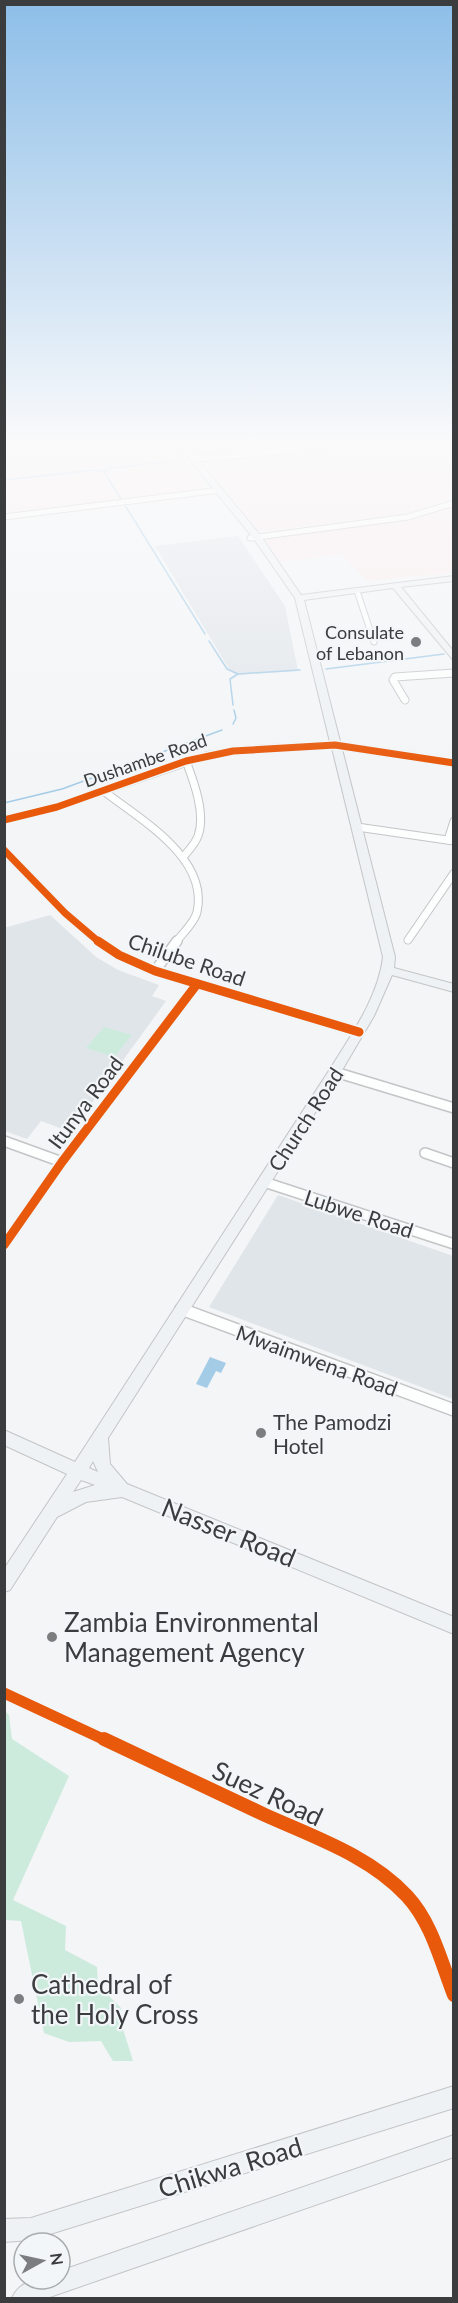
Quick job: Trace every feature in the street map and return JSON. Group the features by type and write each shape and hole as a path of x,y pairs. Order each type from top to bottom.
{"main road":[{"path":"261,549 270,566 299,598"},
{"path":"263,549 299,598 308,628 389,957 389,970 453,988"},
{"path":"299,598 453,578"},
{"path":"288,581 304,596 316,597"},
{"path":"395,586 453,658"},
{"name":"Dushambe Road","path":"4,819 47,810 105,792 186,761 233,751 335,745"},
{"name":"Church Road","path":"4,1584 80,1472 181,1310 335,1072 359,1032 389,970"},
{"path":"102,1436 98,1452 104,1469 117,1484 134,1494"},
{"name":"Nasser Road","path":"4,1437 80,1472 453,1626"},
{"path":"50,1517 71,1500 98,1491 116,1490 134,1494"},
{"name":"Chikwa Road","path":"4,2231 31,2229 453,2097"},
{"path":"24,2298 35,2291 453,2146"}],"street":[{"path":"357,591 374,642"},
{"path":"405,700 393,680 395,677 453,673"},
{"path":"335,745 453,763"},
{"path":"184,856 197,838 199,822 193,780 186,761"},
{"path":"105,792 184,856 191,868 196,888 197,914 155,971"},
{"path":"357,827 451,840 453,821"},
{"name":"Chilube Road","path":"4,850 47,895 100,943 119,956 155,971 359,1032"},
{"path":"408,940 453,873"},
{"name":"Itunya Road","path":"4,1245 62,1162 197,984"},
{"path":"335,1072 453,1108"},
{"path":"4,1141 62,1162"},
{"path":"424,1153 453,1163"},
{"name":"Lubwe Road","path":"264,1182 453,1244"},
{"name":"Mwaimwena Road","path":"181,1310 453,1410"},
{"name":"Suez Road","path":"4,1693 328,1844 381,1874 407,1897 418,1911 430,1934 453,1995"}],"shaded area":[{"path":"157,549 247,549 285,606 298,671 236,675 229,669"},
{"path":"272,549 453,549 453,573 366,581 342,554 280,562"},
{"path":"50,915 96,957 118,970 159,985 152,996 166,1001 71,1132 41,1121 27,1139 5,1131 4,928"},
{"path":"278,1195 453,1256 453,1399 209,1307"}],"green space":[{"path":"104,1027 132,1035 114,1057 86,1048"},
{"path":"5,1711 9,1715 12,1739 69,1776 13,1900 66,1926 65,1950 97,1967 98,1985 121,2008 122,2026 133,2061 113,2061 101,2041 69,2042 44,2033 21,1921 5,1920"}],"water":[{"path":"210,1357 226,1363 221,1373 216,1371 207,1388 196,1384"}],"waterway":[{"path":"152,549 205,634"},
{"path":"209,641 227,669 238,674"},
{"path":"326,669 444,654"},
{"path":"238,674 300,670"},
{"path":"233,705 230,679 238,674"},
{"path":"233,724 236,718 234,710"},
{"path":"4,803 62,789 222,730"}],"cycle path":[{"path":"4,820 57,807 186,761 233,751 335,745 454,763"},
{"path":"4,850 65,913 100,943 119,955 155,971 359,1032"},
{"path":"4,1245 62,1162 197,984"},
{"path":"4,1693 336,1847 374,1869 407,1896 423,1918 454,1995"}],"place":[{"name":"Consulate of Lebanon","path":"416,642"},
{"name":"The Pamodzi Hotel","path":"261,1433"},
{"name":"Zambia Environmental Management Agency","path":"52,1637"},
{"name":"Cathedral of the Holy Cross","path":"19,1999"}]}
